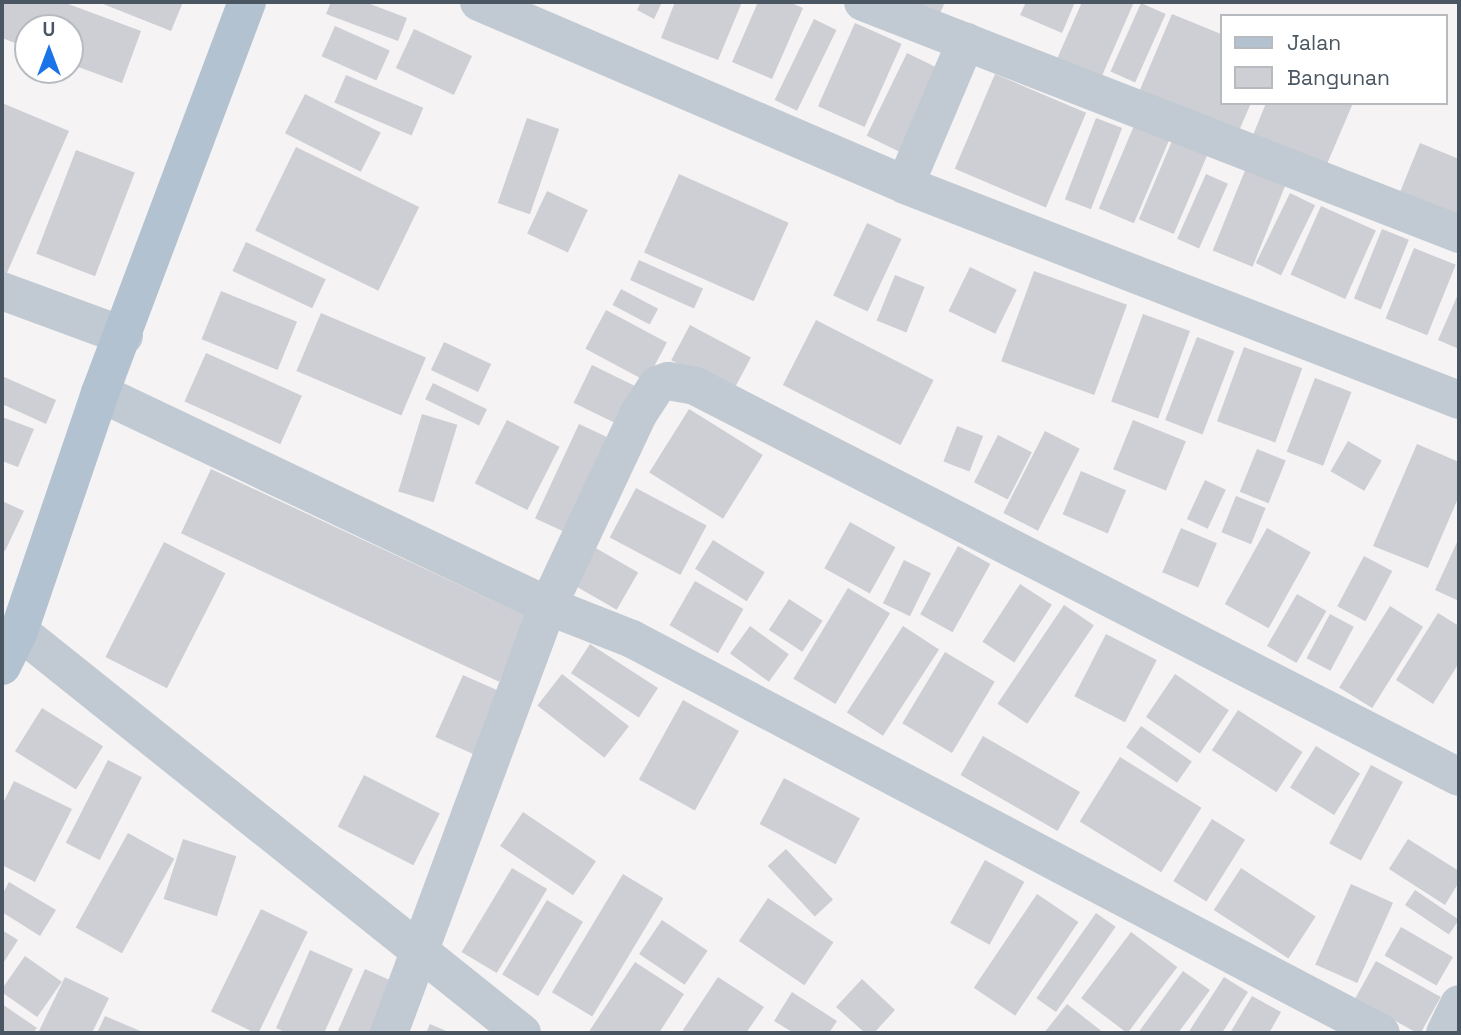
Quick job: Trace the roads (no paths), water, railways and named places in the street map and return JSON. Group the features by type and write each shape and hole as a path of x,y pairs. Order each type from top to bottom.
{"main road":[{"path":"2,666 19,631 100,393 124,336 247,2"}],"street":[{"path":"479,2 905,185 1459,400"},
{"path":"863,2 1459,234"},
{"path":"905,185 966,41"},
{"path":"2,290 124,336"},
{"path":"389,1033 417,951 548,606 639,413 657,385 668,381 695,386 1459,777"},
{"path":"100,393 548,606 632,639 1381,1033"},
{"path":"19,631 522,1033"},
{"path":"1445,1033 1459,1004"}]}
